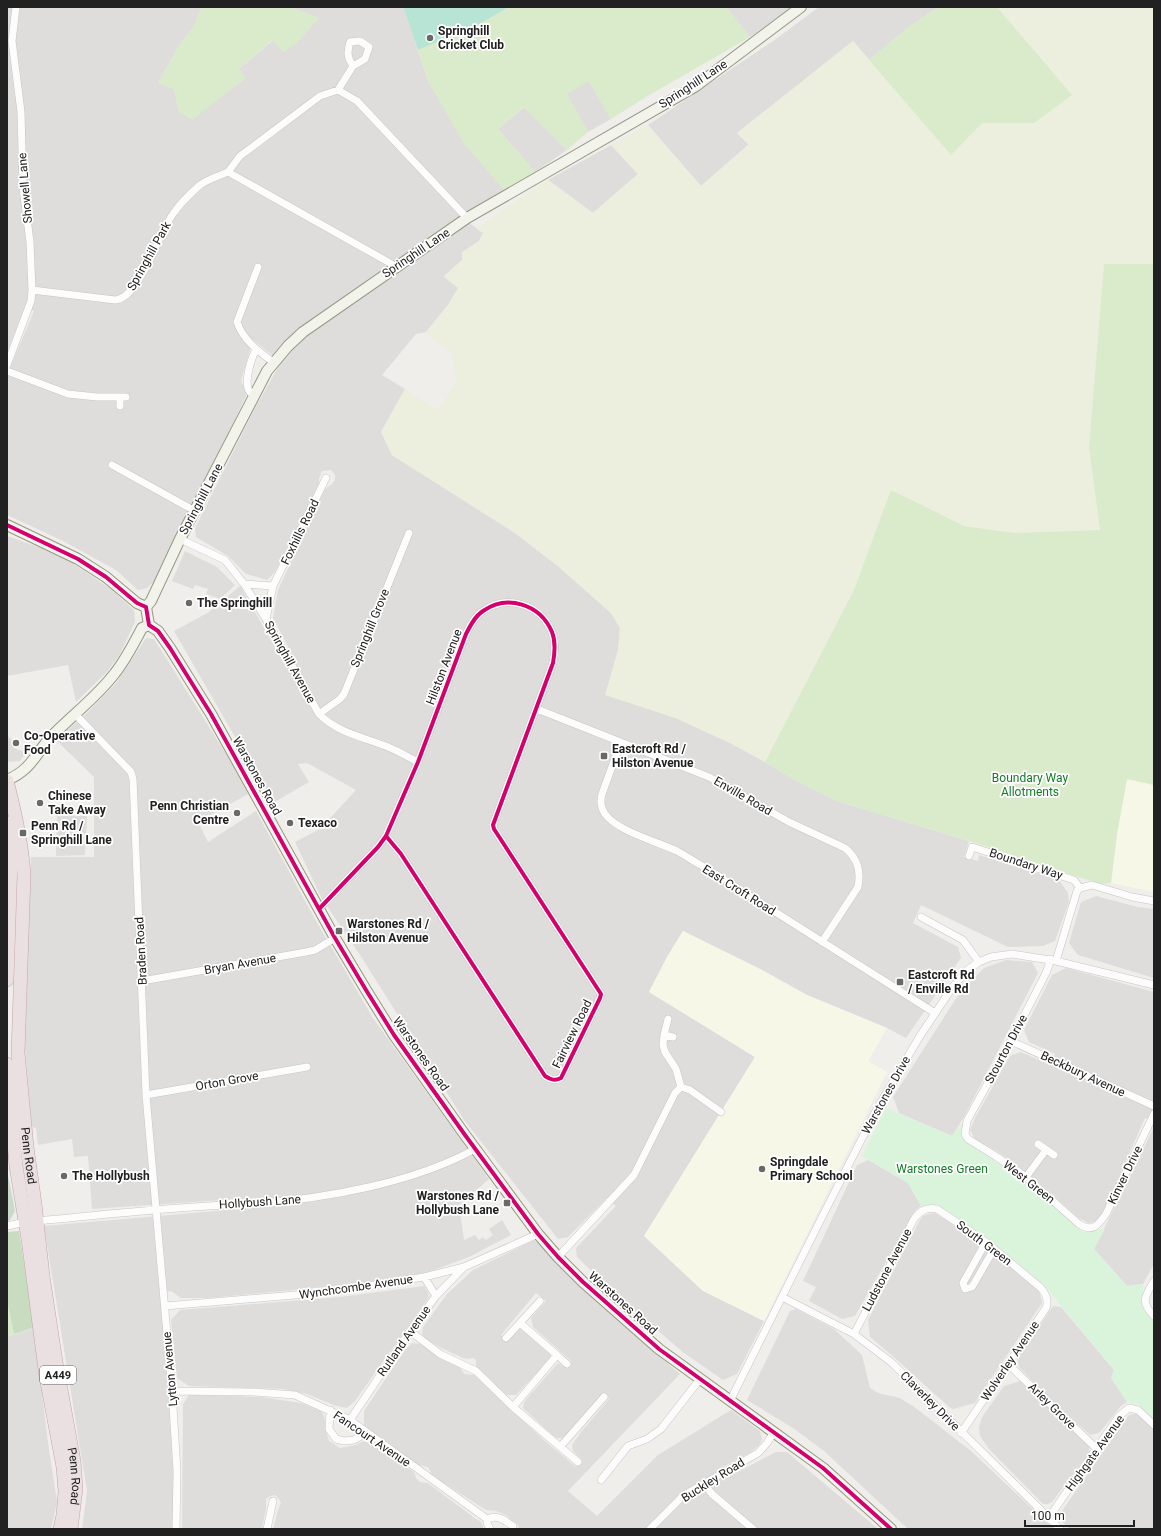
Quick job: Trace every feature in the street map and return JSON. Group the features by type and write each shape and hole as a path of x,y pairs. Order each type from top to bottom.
{"highway":[{"name":"Penn Road","path":"7,780 19,828 23,853 24,875 18,1004 18,1053 31,1221 46,1377 63,1467 65,1491 60,1529"},
{"path":"7,823 11,860 7,980"},
{"name":"Penn Road","path":"7,1064 13,1138 31,1221 74,1461 76,1489 71,1529"}],"street":[{"name":"Showell Lane","path":"7,365 31,301 32,290 30,242 23,188 20,112 12,40 16,7"},
{"name":"Springhill Lane","path":"146,607 151,601 194,511 230,445 267,371 273,362 303,332 467,218 696,86 801,7"},
{"path":"353,66 338,90 358,101 467,218"},
{"name":"Springhill Park","path":"32,290 120,300 132,290 142,274 173,214 201,185 228,172 240,156 320,96 338,90"},
{"path":"228,172 397,267"},
{"path":"258,267 237,322 242,334 256,350 273,362"},
{"path":"254,396 248,388 248,376 252,357 256,350"},
{"path":"7,371 68,394 78,396 123,397 120,406"},
{"path":"112,465 194,511"},
{"name":"Foxhills Road","path":"266,619 273,586 326,478"},
{"path":"7,525 60,549 84,562 106,577 136,603 146,607 150,625 142,628 116,673 50,739 29,766 18,776 7,780"},
{"path":"7,529 20,532"},
{"name":"Springhill Grove","path":"319,714 340,699 344,694 409,533"},
{"name":"Springhill Avenue","path":"180,539 225,560 244,584 266,619 319,714 337,728 387,747 418,762"},
{"path":"244,584 273,586"},
{"name":"Hilston Avenue","path":"319,909 378,847 386,836 418,762 466,634 472,623 481,612 502,603 511,603 530,608 543,619 552,633 555,651 553,662 537,709 494,820"},
{"name":"Warstones Road","path":"150,625 158,631 170,648 211,714 335,938 394,1035 538,1234 583,1282 659,1349 823,1468 891,1529"},
{"name":"Enville Road","path":"537,709 709,777 790,822 844,848 850,853 859,868 858,887 822,942"},
{"name":"Braden Road","path":"75,714 131,772 133,779 146,1095 157,1210"},
{"name":"East Croft Road","path":"621,742 600,801 605,814 610,820 626,829 677,852 935,1013"},
{"name":"Fairview Road","path":"386,836 401,854 545,1076 549,1079 555,1080 561,1078 601,994 494,829 494,820"},
{"name":"Boundary Way","path":"969,856 972,847 1074,880 1080,888"},
{"path":"1080,888 1092,885 1132,897 1154,901"},
{"name":"Stourton Drive","path":"968,1139 965,1134 967,1121 1053,960 1077,891 1080,888"},
{"path":"921,917 963,940 979,962"},
{"name":"Bryan Avenue","path":"142,981 315,950 335,938"},
{"name":"Warstones Drive","path":"730,1401 878,1107 910,1051 958,979 972,966 979,962 990,957 1012,954 1053,960 1154,985"},
{"path":"668,1019 664,1035 664,1052 676,1069 681,1087"},
{"path":"664,1035 673,1037"},
{"name":"Beckbury Avenue","path":"1011,1041 1154,1106"},
{"name":"Orton Grove","path":"146,1095 307,1067"},
{"path":"681,1087 690,1090 722,1112"},
{"path":"558,1257 634,1175 675,1094 681,1087"},
{"name":"Kinver Drive","path":"1088,1228 1099,1225 1106,1214 1154,1114"},
{"name":"West Green","path":"968,1139 1026,1177 1079,1224 1088,1228"},
{"path":"1038,1144 1054,1155"},
{"name":"Hollybush Lane","path":"7,1226 31,1221 157,1210 255,1204 322,1197 410,1175 450,1161 476,1149"},
{"path":"1026,1177 1046,1150"},
{"name":"South Green","path":"924,1209 937,1209 986,1242 1041,1288"},
{"name":"Ludstone Avenue","path":"854,1334 914,1219 919,1212 924,1209"},
{"name":"Lytton Avenue","path":"157,1210 177,1471 176,1529"},
{"name":"Wynchcombe Avenue","path":"165,1306 330,1292 424,1277 464,1268 538,1234"},
{"path":"986,1242 963,1283 965,1288 972,1287 994,1249"},
{"name":"Rutland Avenue","path":"350,1420 410,1330 436,1296 464,1268"},
{"path":"424,1277 436,1296"},
{"path":"1154,1281 1145,1299 1145,1305 1154,1316"},
{"name":"Wolverley Avenue","path":"962,1433 1046,1308 1047,1300 1045,1292 1041,1288"},
{"name":"Claverley Drive","path":"782,1297 854,1334 891,1362 909,1378 1048,1519 1060,1529"},
{"path":"506,1338 540,1301"},
{"path":"520,1323 567,1364"},
{"path":"410,1330 440,1354 476,1371 513,1407 578,1462"},
{"path":"513,1407 557,1355"},
{"name":"Arley Grove","path":"1008,1364 1097,1448"},
{"path":"601,1480 628,1446 646,1439 661,1429 700,1379"},
{"name":"Fancourt Avenue","path":"172,1391 253,1392 295,1395 350,1420 487,1519"},
{"path":"560,1447 604,1397"},
{"name":"Highgate Avenue","path":"1048,1519 1120,1416 1129,1408 1138,1410 1154,1425"},
{"path":"330,1410 329,1429 336,1439 344,1441 354,1440 366,1433"},
{"name":"Buckley Road","path":"650,1529 684,1495 758,1453 774,1432"},
{"path":"704,1484 712,1494 753,1529"},
{"path":"266,1529 273,1500"},
{"path":"490,1529 487,1519 496,1516 513,1526 514,1529"}],"shaded area":[{"path":"7,7 202,7 194,26 180,44 158,83 174,89 179,112 245,78 239,69 273,40 284,52 319,18 290,7 403,7 429,83 505,191 460,216 483,233 479,241 463,252 462,260 444,276 458,288 448,305 426,332 416,334 382,375 405,389 381,432 392,455 515,533 559,567 611,613 620,628 618,650 614,664 678,719 732,744 798,782 837,801 969,841 964,857 978,861 979,855 1059,880 1068,893 1069,902 1055,941 1043,946 1008,947 921,905 913,923 958,947 961,958 906,1038 887,1028 807,995 760,969 683,931 667,957 649,992 755,1057 644,1236 703,1291 764,1321 737,1374 723,1380 684,1353 614,1293 577,1257 576,1248 616,1206 606,1199 568,1237 558,1239 464,1120 360,955 321,897 295,842 320,829 356,790 307,763 298,764 309,782 273,803 174,631 209,612 240,586 284,663 292,654 273,618 278,590 325,489 335,480 335,475 331,470 322,471 319,484 275,572 267,580 246,574 228,556 196,537 195,528 253,412 281,362 253,340 241,381 247,394 201,491 155,580 147,588 138,590 116,570 63,541 7,515 7,375 34,311 25,308 7,352"},
{"path":"726,7 792,7 750,37"},
{"path":"819,7 939,7 909,27 869,60 853,41 737,133 749,144 701,186 648,125 776,39"},
{"path":"997,7 1154,7 1154,264 1104,264 1089,447 1100,530 1014,533 964,526 891,490 854,590 765,762 732,744 678,719 605,695 618,650 620,628 611,613 559,567 515,533 392,455 381,432 405,389 438,410 457,381 451,351 435,342 426,332 448,305 458,288 444,277 462,260 462,252 479,241 483,233 476,228 548,180 593,213 638,174 611,145 648,125 701,186 749,145 737,133 853,41 951,155 982,123 1034,123 1072,95"},
{"path":"589,81 611,119 588,132 566,94"},
{"path":"524,107 567,150 535,172 498,129"},
{"path":"611,145 638,174 593,213 548,180"},
{"path":"7,536 41,548 71,562 111,589 134,610 135,622 120,654 107,672 76,702 68,665 7,676"},
{"path":"185,551 217,567 235,585 220,599 206,594 208,589 195,585 193,589 172,581"},
{"path":"146,638 154,639 236,770 248,794 198,822 208,842 256,811 316,921 373,1018 489,1179 459,1205 464,1240 475,1235 479,1240 483,1237 486,1240 493,1235 489,1229 502,1220 511,1235 469,1257 423,1274 368,1283 208,1298 181,1298 171,1291 160,1293 169,1391 173,1470 173,1529 82,1529 87,1491 44,1226 238,1209 237,1199 92,1209 88,1156 74,1157 72,1139 38,1145 36,1128 32,1127 25,1048 31,857 94,857 94,777 56,740 86,714 116,683"},
{"path":"7,731 9,738 11,738 13,747 21,750 25,754 20,761 7,762"},
{"path":"1127,779 1154,785 1154,892 1111,883 1117,834"},
{"path":"57,815 87,816 85,855 56,856"},
{"path":"1096,896 1138,907 1154,909 1154,978 1078,955 1069,943 1081,902"},
{"name":"Springdale Primary School","path":"683,931 760,969 807,995 887,1028 868,1061 887,1072 764,1321 703,1291 644,1236 755,1057 649,992 667,957"},
{"path":"1006,960 1032,962 1038,973 964,1117 952,1136 899,1113 893,1097 955,1000 984,968"},
{"path":"1066,968 1154,992 1154,1122 1145,1118 1104,1211 1097,1222 1088,1223 1079,1218 1034,1178 998,1152 975,1139 970,1130 975,1118 1010,1056 1021,1052 1050,1065 1055,1054 1029,1042 1024,1030 1052,975"},
{"path":"1154,1127 1154,1264 1143,1284 1127,1286 1094,1249"},
{"path":"868,1160 908,1183 921,1206 915,1211 855,1316 842,1319 809,1301 816,1287 803,1281 857,1165"},
{"path":"7,1170 15,1211 10,1220 7,1221"},
{"path":"935,1213 977,1240 1039,1290 1042,1303 975,1403 953,1409 870,1337 868,1320 920,1220 923,1216"},
{"path":"534,1240 552,1255 579,1286 680,1374 568,1491 597,1516 658,1455 731,1410 760,1431 762,1439 760,1444 751,1452 721,1468 726,1478 776,1452 787,1452 878,1529 519,1529 518,1525 506,1515 496,1511 486,1510 433,1476 428,1467 418,1465 364,1425 364,1411 405,1350 412,1343 421,1344 438,1357 459,1366 464,1374 474,1375 544,1440 576,1467 582,1460 573,1451 572,1445 609,1399 602,1394 564,1438 556,1438 523,1408 524,1402 558,1363 567,1368 571,1361 533,1327 531,1318 546,1301 536,1293 501,1335 507,1341 517,1330 523,1329 552,1354 550,1359 516,1395 507,1395 476,1369 476,1360 473,1358 463,1358 441,1348 425,1338 422,1334 423,1327 447,1294 473,1270"},
{"path":"424,1286 429,1297 355,1401 347,1408 336,1406 307,1394 283,1389 189,1386 177,1378 171,1320 180,1310 340,1297"},
{"path":"1053,1306 1061,1307 1114,1370 1111,1378 1127,1402 1121,1406 1099,1433 1090,1435 1043,1392 1019,1367 1018,1361 1022,1352"},
{"path":"796,1309 834,1329 862,1355 870,1388 878,1393 900,1398 917,1409 971,1451 1054,1529 908,1529 824,1451 793,1428 747,1400 790,1311"},
{"path":"34,1327 48,1443 57,1502 51,1529 7,1529 7,1337"},
{"path":"1020,1381 1089,1446 1089,1453 1052,1502 1048,1504 1043,1504 989,1449 980,1436 979,1427 982,1417 1004,1386"},
{"path":"189,1395 262,1397 301,1403 321,1411 324,1416 329,1441 340,1448 356,1445 364,1441 368,1442 414,1472 416,1478 420,1482 428,1483 481,1522 484,1529 273,1529 281,1503 275,1495 266,1499 266,1509 262,1529 182,1529 183,1404"},
{"path":"1129,1415 1139,1415 1154,1431 1154,1529 1070,1529 1060,1520 1059,1515"}],"green space":[{"path":"202,7 290,7 319,18 296,44 284,52 272,40 239,69 246,78 192,120 179,112 174,89 158,83 180,44 194,26"},
{"name":"Springhill Cricket Club","path":"403,7 509,7 476,26 418,50"},
{"path":"509,7 726,7 750,37 611,119 589,81 567,94 588,132 567,150 523,107 498,129 535,172 505,191 465,145 429,83 418,50 476,26"},
{"path":"939,7 997,7 1072,95 1034,123 982,123 951,155 869,60 909,27"},
{"name":"Boundary Way Allotments","path":"1104,264 1154,264 1154,785 1127,779 1117,834 1111,883 1100,884 969,841 837,801 798,782 765,762 854,590 891,490 964,526 1014,533 1100,530 1089,447"},
{"name":"Warstones Green","path":"886,1108 952,1136 961,1124 965,1141 1022,1179 1083,1232 1105,1229 1094,1249 1127,1286 1143,1284 1143,1307 1154,1319 1154,1420 1138,1404 1127,1402 1111,1378 1114,1370 1045,1286 994,1243 936,1204 921,1206 908,1183 862,1156"},
{"path":"19,1231 34,1327 14,1334 7,1300 7,1232"},
{"path":"7,1300 14,1334 7,1337"}],"cycle path":[{"path":"7,525 78,559 106,577 137,603 146,607 149,625 158,631 170,648 211,714 335,938 394,1035 538,1234 558,1257 583,1282 659,1349 823,1468 891,1529"},
{"path":"319,909 378,847 386,836 418,762 466,634 473,621 483,611 502,603 522,605 540,615 547,622 552,632 555,647 553,663 493,825 494,829 601,994 561,1078 553,1080 545,1076 401,854 386,836"}],"place":[{"name":"Springhill Cricket Club","path":"430,38"},
{"name":"The Springhill","path":"189,603"},
{"name":"Co-Operative Food","path":"16,743"},
{"name":"Eastcroft Rd / Hilston Avenue","path":"604,756"},
{"name":"Chinese Take Away","path":"40,803"},
{"name":"Penn Christian Centre","path":"237,813"},
{"name":"Texaco","path":"290,823"},
{"name":"Penn Rd / Springhill Lane","path":"23,833"},
{"name":"Warstones Rd / Hilston Avenue","path":"339,931"},
{"name":"Eastcroft Rd / Enville Rd","path":"900,982"},
{"name":"Springdale Primary School","path":"762,1169"},
{"name":"The Hollybush","path":"64,1176"},
{"name":"Warstones Rd / Hollybush Lane","path":"507,1203"}]}
